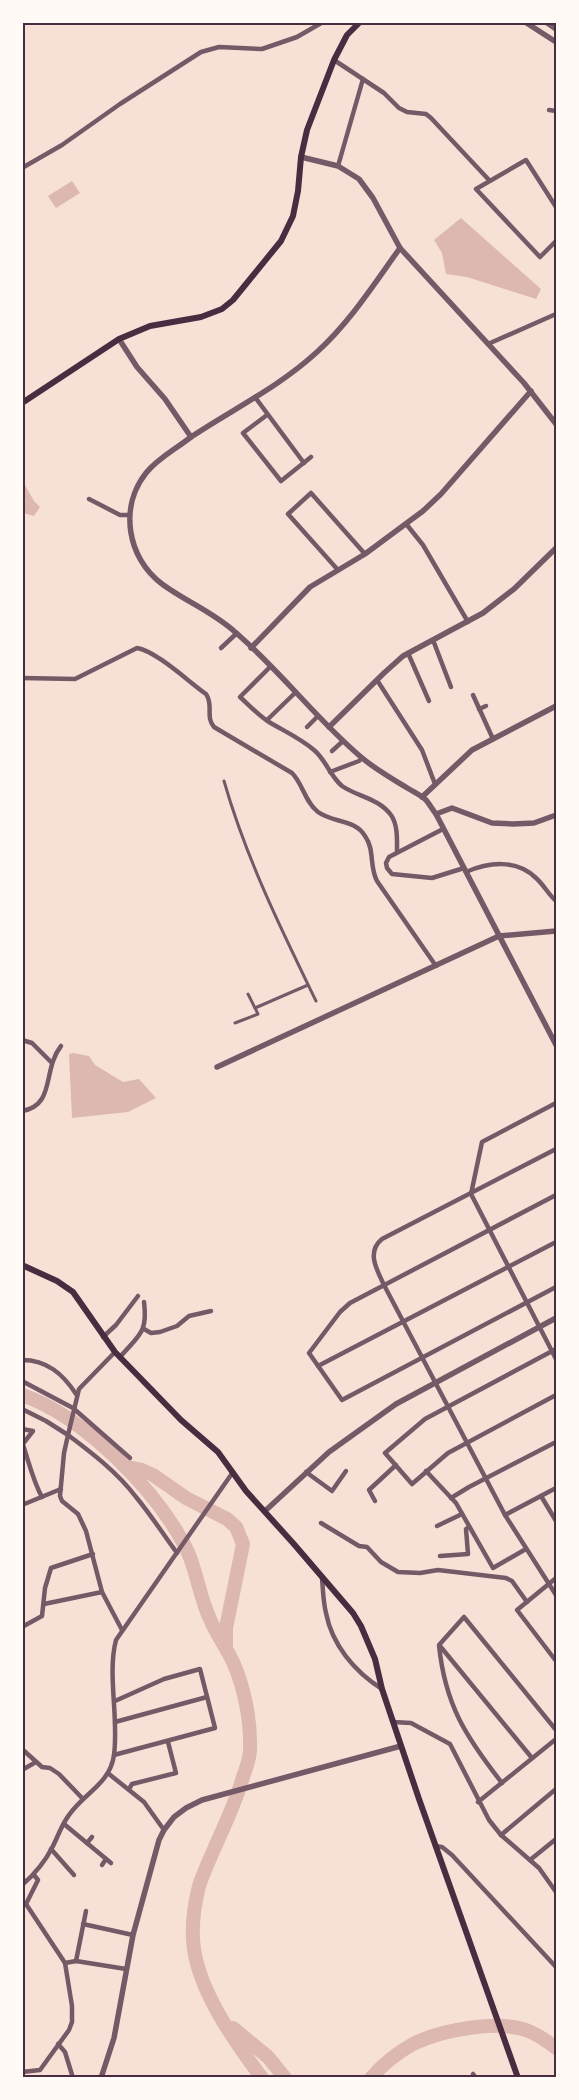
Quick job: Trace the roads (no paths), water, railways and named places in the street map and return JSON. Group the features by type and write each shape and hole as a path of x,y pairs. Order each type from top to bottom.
{"main road":[{"path":"22,403 119,338 150,326 202,317 222,309 233,300 281,241 293,216 298,191 301,157 307,130 334,60 347,35 360,22"},
{"path":"22,1265 57,1280 72,1292 117,1354 181,1420 218,1452 246,1491 353,1612 375,1659 382,1689 435,1846 518,2078"}],"street":[{"path":"22,168 56,149 120,104 201,52 219,47 262,48 297,38 323,22"},
{"path":"525,22 556,42"},
{"path":"546,22 556,29"},
{"path":"334,60 384,93 403,110 426,114 432,118 489,180"},
{"path":"338,166 363,79"},
{"path":"549,110 556,111"},
{"path":"301,157 338,166 358,179 367,188 400,248 531,391 556,424"},
{"path":"556,207 526,160 476,189 540,257 556,242"},
{"path":"400,248 335,334 291,374 191,438 156,463 146,473 133,497 130,515 131,536 134,547 153,577 224,622 362,758 422,797 436,814 556,1045"},
{"path":"488,344 556,314"},
{"path":"119,338 137,367 165,399 191,438"},
{"path":"251,648 297,598 318,581 364,554 407,525 442,494 531,391"},
{"path":"255,397 304,463"},
{"path":"267,415 243,433 281,480 311,458"},
{"path":"338,570 288,514 311,493 364,554"},
{"path":"89,500 120,515 130,515"},
{"path":"407,525 423,545 468,622"},
{"path":"329,727 408,653 468,622 514,590 556,548"},
{"path":"221,648 237,634"},
{"path":"433,640 451,687"},
{"path":"22,678 75,679 137,648 147,651 158,658 206,694 210,703 209,717 214,727 292,773 300,783 309,803 318,812 332,819 353,825 361,830 372,849 373,871 377,881 436,966"},
{"path":"408,653 429,701"},
{"path":"270,667 240,697 267,720 313,749 344,787 370,798 392,816 396,826 397,852"},
{"path":"446,673 453,671"},
{"path":"377,680 382,685 422,750 435,784"},
{"path":"267,720 296,692"},
{"path":"473,695 493,739"},
{"path":"479,709 486,706"},
{"path":"422,797 464,756 556,706"},
{"path":"307,727 318,716"},
{"path":"332,751 344,741"},
{"path":"330,772 359,761 362,758"},
{"path":"224,780 237,825 251,862 316,1001"},
{"path":"436,814 450,808 492,823 513,824 534,823 556,815"},
{"path":"443,829 389,857 386,863 387,868 392,874 432,878 494,864 506,864 519,867 537,878 556,901"},
{"path":"217,1067 499,936 556,931"},
{"path":"255,1008 308,984"},
{"path":"235,1023 258,1014 248,994"},
{"path":"22,1040 32,1043 51,1062"},
{"path":"22,1112 36,1107 42,1101 51,1062 61,1046"},
{"path":"556,1103 482,1142 470,1194 554,1350 556,1359"},
{"path":"556,1149 378,1243 373,1259 384,1285 505,1515 556,1595"},
{"path":"556,1195 350,1303 340,1312 309,1353 342,1400 556,1287"},
{"path":"318,1366 556,1242"},
{"path":"103,1337 116,1326 138,1296"},
{"path":"122,1630 102,1592 86,1531 78,1514 62,1500 60,1488 64,1453 76,1394 144,1329 146,1320 144,1302"},
{"path":"144,1329 151,1333 160,1332 178,1326 189,1316 211,1311"},
{"path":"265,1512 306,1472 359,1429 396,1404 556,1318"},
{"path":"554,1350 425,1419 385,1453 412,1484 448,1453 556,1395"},
{"path":"22,1360 41,1362 51,1367 67,1380 76,1394"},
{"path":"22,1381 72,1409 130,1458"},
{"path":"22,1409 68,1432 97,1457 131,1491 178,1552"},
{"path":"22,1429 33,1431 23,1445 34,1474 35,1484 42,1497"},
{"path":"451,1498 556,1442"},
{"path":"375,1501 369,1490 396,1465"},
{"path":"328,1497 346,1471"},
{"path":"426,1471 451,1498 493,1568 526,1549"},
{"path":"22,1885 34,1875 52,1849 68,1815 109,1774 114,1755 115,1700 113,1649 116,1640 233,1472"},
{"path":"306,1472 332,1491"},
{"path":"22,1505 60,1488"},
{"path":"505,1515 556,1488"},
{"path":"541,1496 556,1522"},
{"path":"437,1526 462,1514"},
{"path":"321,1523 359,1546 367,1547 381,1562 398,1572 420,1573 438,1570 506,1578 512,1581 527,1602"},
{"path":"440,1556 468,1554 466,1529 469,1527"},
{"path":"22,1627 42,1616 45,1588 51,1568 93,1554"},
{"path":"456,1555 457,1563"},
{"path":"321,1576 329,1629 338,1647 370,1682 382,1689"},
{"path":"556,1578 517,1610 556,1661"},
{"path":"44,1604 102,1592"},
{"path":"502,1783 476,1750 462,1728 440,1659 439,1645 464,1617 556,1730"},
{"path":"439,1645 532,1758"},
{"path":"114,1755 215,1728 200,1669 164,1679 115,1700"},
{"path":"115,1722 207,1697"},
{"path":"393,1722 412,1723 450,1744 478,1802 489,1820 500,1834 539,1868 556,1892"},
{"path":"478,1802 556,1739"},
{"path":"129,1789 132,1784 176,1773 168,1742"},
{"path":"101,2078 110,2057 133,1935 150,1871 164,1830 174,1817 202,1800 401,1746"},
{"path":"22,1749 42,1767 50,1768 59,1774 83,1799"},
{"path":"22,1770 36,1762"},
{"path":"109,1774 151,1809 164,1830"},
{"path":"500,1834 554,1790 556,1798"},
{"path":"64,1824 111,1863"},
{"path":"87,1843 92,1837"},
{"path":"530,1860 556,1839"},
{"path":"435,1846 442,1847 452,1855 556,1968"},
{"path":"52,1849 74,1875"},
{"path":"102,1865 106,1859"},
{"path":"22,2072 40,2070 72,2022 72,2006 65,1962 26,1904 38,1880 34,1875"},
{"path":"76,1961 86,1911"},
{"path":"83,1924 133,1935"},
{"path":"65,1962 76,1961 126,1969"},
{"path":"58,2044 65,2052 73,2078"}],"waterway":[{"path":"22,1395 46,1405 70,1420 93,1438 138,1480 157,1503 186,1548 206,1610 237,1672 244,1694 248,1717 250,1754 233,1805 199,1886 194,1912 193,1939 195,1957 208,1994 228,2030 262,2078"},
{"path":"126,1467 142,1470 153,1475 186,1498 227,1519 236,1527 243,1544 226,1628 226,1648"},
{"path":"371,2078 391,2059 413,2044 438,2034 469,2028 484,2026 514,2027 526,2030 556,2048"},
{"path":"233,2028 268,2057 285,2078"}]}
